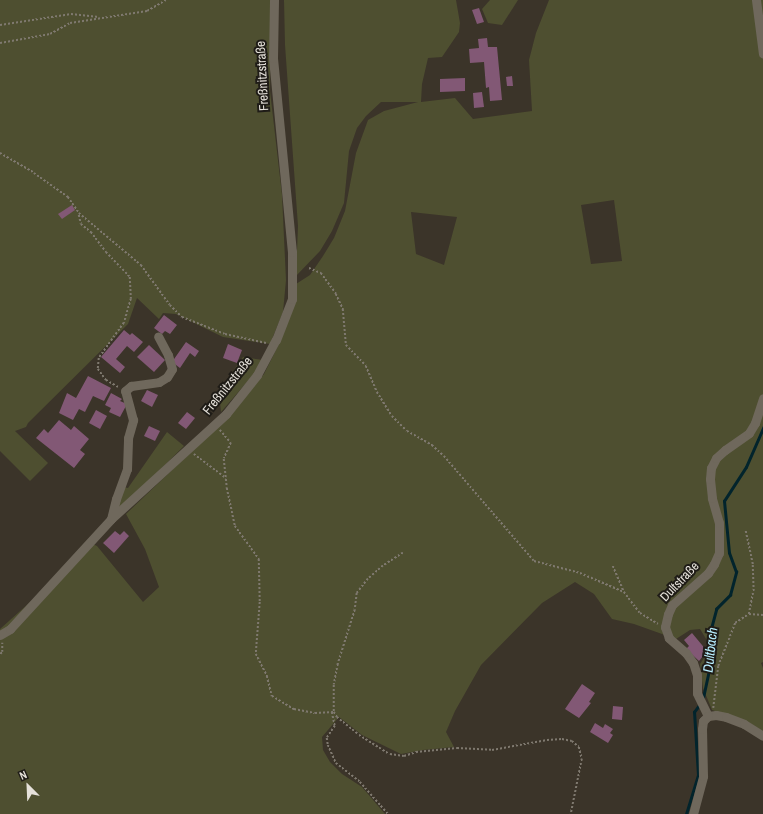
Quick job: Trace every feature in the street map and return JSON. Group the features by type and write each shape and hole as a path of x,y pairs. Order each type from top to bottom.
{"street":[{"name":"Freßnitzstraße","path":"1,635 10,629 111,519 226,414 257,375 273,345 292,299 292,252 273,58 274,0"},
{"path":"756,0 763,54"},
{"path":"111,519 116,499 127,469 128,438 133,420 125,391 131,386 159,382 167,377 172,369 168,355 158,336"},
{"name":"Dultstraße","path":"665,627 672,605 708,573 719,553 719,523 712,498 710,479 711,468 716,458 749,432 755,423 763,398"},
{"path":"665,627 669,638 686,653 693,663 697,675 697,693 708,716"},
{"path":"693,814 703,776 703,721 708,716 716,715 726,717 744,724 763,736"}],"path":[{"path":"0,43 50,34 70,23 147,11 166,0"},
{"path":"0,25 71,14 88,17 104,17"},
{"path":"0,153 34,173 68,197 79,213 141,265 170,305 182,317 225,334 273,345"},
{"path":"79,213 81,224 91,232 106,252 130,277 131,299 124,323 99,358 98,369 106,380 125,391"},
{"path":"308,268 321,273 336,294 343,308 346,345 366,366 377,392 392,416 406,431 432,445 444,456 534,561 580,573 624,592"},
{"path":"214,424 231,442 224,459 235,526 259,559 260,602 256,654 267,676 272,696 294,709 333,712 359,735 390,754 404,756 416,752 457,748 492,750 547,740 562,739 572,741 579,747 582,759 571,814"},
{"path":"188,449 226,478"},
{"path":"746,531 753,565 754,589 749,614"},
{"path":"388,814 360,782 336,763 328,746 327,738 335,726 333,712 334,685 355,610 358,593 368,579 383,566 403,553"},
{"path":"613,566 624,592 640,613 665,627"},
{"path":"708,716 712,711 718,666 735,623 749,614 763,615"},
{"path":"0,654 2,652 1,635"}],"green space":[{"path":"0,0 271,0 270,91 282,195 286,280 283,312 270,344 223,337 176,314 163,313 159,319 137,298 128,324 28,423 26,427 15,431 48,463 30,481 0,451"},
{"path":"284,0 456,0 460,23 459,32 442,57 428,58 422,84 421,102 455,98 473,119 532,111 529,60 536,33 549,0 763,0 763,662 761,663 763,668 763,731 748,722 712,710 703,688 700,664 708,652 708,642 700,629 690,630 676,639 634,624 612,619 594,594 575,582 542,603 481,665 455,711 446,732 454,747 401,754 362,735 339,717 322,737 323,750 330,762 342,774 362,787 385,814 0,814 0,629 37,596 88,542 97,546 143,602 159,587 145,549 126,514 234,411 264,374 278,346 295,301 296,284 310,275 334,238 345,211 356,153 368,120 384,111 418,102 381,102 366,116 357,128 349,151 344,203 332,231 320,251 296,276 298,226 285,45","holes":["614,200 622,261 591,264 581,205","411,212 457,217 444,265 416,254"]},
{"path":"490,0 518,0 502,25 488,23 482,9"},
{"path":"243,357 263,360 253,375 221,412 219,391"},
{"path":"167,432 184,446 116,513 123,487 128,488"}],"building":[{"path":"479,8 484,22 477,24 472,10"},
{"path":"487,38 488,47 497,47 502,100 490,101 489,87 486,88 484,62 470,63 469,49 479,48 478,39"},
{"path":"512,76 513,86 507,86 506,77"},
{"path":"465,78 465,91 440,92 440,79"},
{"path":"482,92 484,107 474,108 473,93"},
{"path":"72,205 75,210 62,219 58,214"},
{"path":"164,315 177,325 170,334 165,331 162,334 154,328"},
{"path":"124,330 130,335 132,333 143,342 134,352 127,346 116,359 125,367 120,373 101,357"},
{"path":"186,342 199,351 195,357 190,353 180,368 172,362"},
{"path":"228,344 242,350 237,363 223,358"},
{"path":"149,345 165,360 154,372 137,357"},
{"path":"88,376 111,388 104,401 93,396 85,412 79,409 73,420 59,413 67,393 76,398"},
{"path":"147,390 158,395 152,407 141,401"},
{"path":"111,393 122,399 120,401 127,404 120,417 109,412 111,408 105,405"},
{"path":"96,410 107,416 100,429 89,423"},
{"path":"187,412 195,418 186,429 178,423"},
{"path":"59,420 71,430 74,426 89,439 80,450 85,454 74,468 36,438 44,429 48,433"},
{"path":"149,426 160,431 155,441 144,436"},
{"path":"115,531 120,535 124,531 129,536 114,553 103,543"},
{"path":"692,633 707,651 699,661 686,649 689,646 684,640"},
{"path":"582,684 595,693 589,702 591,703 579,718 565,709"},
{"path":"613,706 623,707 622,720 612,719"},
{"path":"595,723 603,728 605,724 613,729 610,733 613,735 608,743 590,732"}],"waterway":[{"name":"Dultbach","path":"703,698 712,656 709,636 716,609 730,595 736,572 729,553 724,501 746,467 763,428"},
{"name":"Dultbach","path":"686,814 698,775 694,712 700,704"}]}
